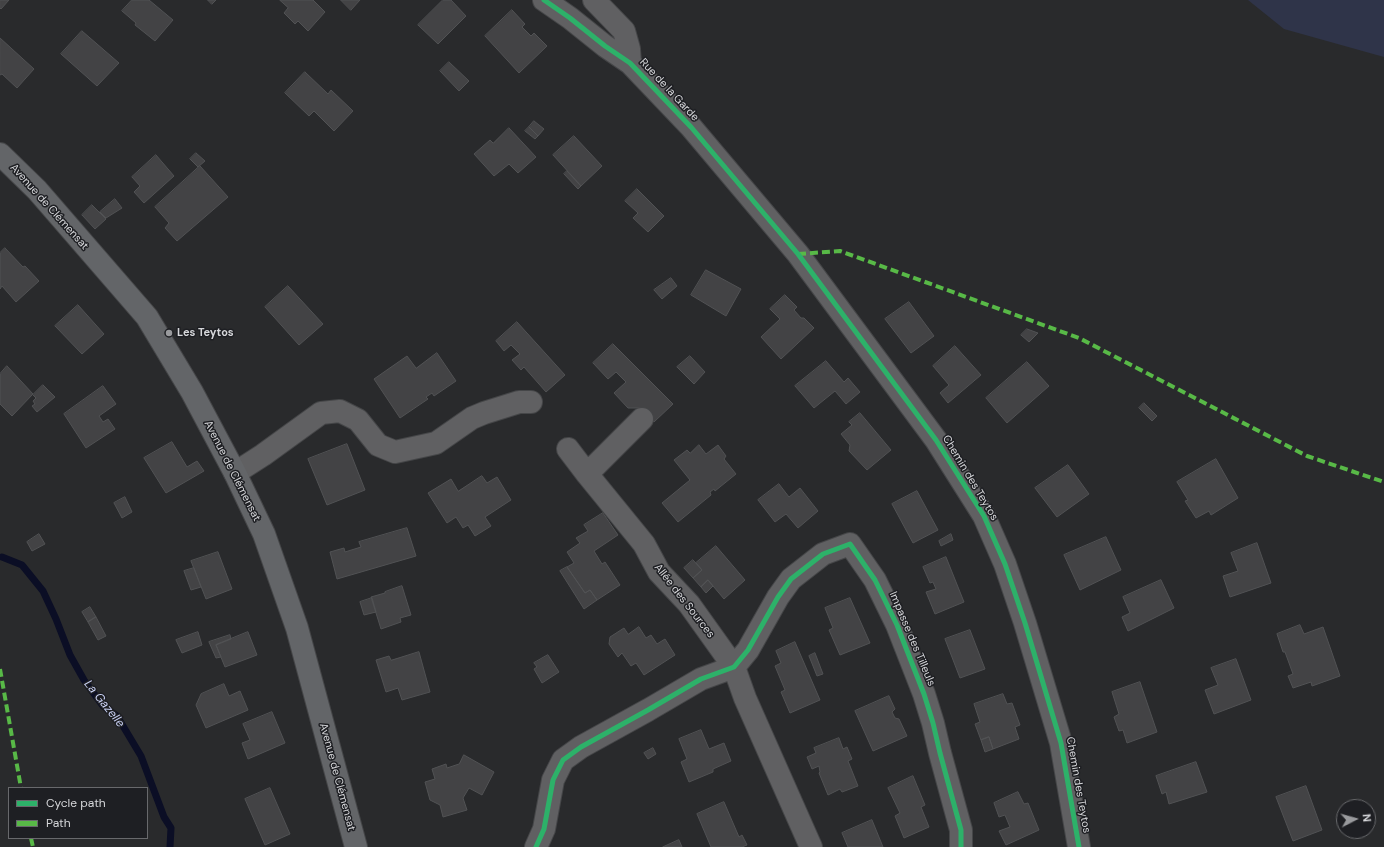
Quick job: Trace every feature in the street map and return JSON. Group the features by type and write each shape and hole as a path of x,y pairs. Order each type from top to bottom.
{"main road":[{"name":"Avenue de Clémensat","path":"0,154 37,190 147,317 192,392 236,473 264,534 297,628 356,847"}],"street":[{"name":"Rue de la Garde","path":"544,0 630,63 691,127 746,193"},
{"path":"594,0 624,31 629,49 630,63"},
{"name":"Chemin des Teytos","path":"746,193 798,254 936,440 984,516 1005,564 1046,690 1061,743 1079,847"},
{"path":"236,473 321,413 340,411 358,420 378,445 395,452 436,442 472,418 484,413 519,402 531,402"},
{"path":"587,474 642,419"},
{"name":"Allée des Sources","path":"568,449 644,544 659,572 689,604 734,667"},
{"name":"Impasse des Tilleuls","path":"734,667 748,650 778,597 791,579 823,554 850,544 875,580 897,625 924,694 961,830 961,847"},
{"path":"536,847 544,829 553,780 563,760 581,746 648,710 701,679 734,667 745,698 811,847"}],"shaded area":[{"path":"1248,0 1384,0 1384,57 1284,29"}],"building":[{"path":"0,0 9,0 1,9 0,8"},
{"path":"132,0 149,0 173,20 155,41 135,25 136,23 122,11"},
{"path":"208,0 216,0 212,4"},
{"path":"280,0 313,0 325,12 308,31 298,21 295,24 284,13 288,8"},
{"path":"341,0 360,0 351,10"},
{"path":"443,0 451,0 466,16 438,44 418,25"},
{"path":"512,10 525,24 522,27 531,36 534,33 547,46 519,73 485,36"},
{"path":"82,31 119,63 97,86 61,54"},
{"path":"0,38 34,69 17,88 2,74 0,75"},
{"path":"449,62 469,81 459,91 440,71"},
{"path":"305,72 328,94 331,90 353,111 334,131 314,111 309,116 285,93"},
{"path":"534,121 544,129 538,136 529,127"},
{"path":"529,127 538,136 535,139 525,131"},
{"path":"509,128 536,157 518,173 509,164 494,176 474,154 490,140 493,143"},
{"path":"574,136 602,166 581,186 553,155"},
{"path":"196,153 205,161 198,167 190,159"},
{"path":"156,155 174,176 144,203 134,192 140,186 132,177"},
{"path":"200,166 228,197 177,241 165,228 169,223 155,207"},
{"path":"567,171 581,186 578,189 564,174"},
{"path":"637,189 664,216 648,232 633,218 638,213 625,201"},
{"path":"115,199 122,208 106,218 100,212"},
{"path":"92,205 106,219 95,229 82,215"},
{"path":"5,248 39,281 16,302 2,286 0,289 0,253"},
{"path":"706,270 741,289 726,316 691,295"},
{"path":"671,278 677,286 662,299 654,290"},
{"path":"288,286 323,324 299,345 265,307"},
{"path":"785,295 797,307 794,310 801,318 804,318 814,328 781,359 761,337 780,319 770,309"},
{"path":"909,302 934,336 911,353 885,319"},
{"path":"78,305 104,334 82,354 55,326"},
{"path":"517,322 565,375 546,392 524,367 521,370 512,360 520,354 511,345 504,351 496,341"},
{"path":"1027,329 1038,333 1029,342 1021,335"},
{"path":"613,344 673,404 654,422 641,408 628,408 614,393 626,382 616,372 608,379 593,363"},
{"path":"955,346 981,375 948,403 940,393 949,385 933,366"},
{"path":"437,353 456,381 434,396 432,393 426,397 428,399 400,418 374,379 407,356 416,368"},
{"path":"690,356 705,372 694,384 677,367"},
{"path":"826,361 844,382 848,378 860,392 846,404 835,391 814,408 795,386"},
{"path":"1027,362 1049,386 1007,423 986,398"},
{"path":"7,366 33,394 12,416 0,404 0,374"},
{"path":"43,385 55,397 37,412 32,406 35,404 33,401 36,398 33,395"},
{"path":"103,386 116,404 99,416 103,422 108,419 115,429 86,448 64,414"},
{"path":"1144,403 1157,416 1152,421 1139,408"},
{"path":"860,413 891,450 867,470 849,451 850,445 841,434 852,425 849,422"},
{"path":"172,442 187,467 197,461 204,471 166,493 144,458"},
{"path":"347,444 365,490 327,505 308,459"},
{"path":"699,445 706,454 718,445 726,456 724,459 736,474 715,491 714,489 710,492 711,495 678,522 662,503 690,480 674,460 687,450 690,453"},
{"path":"1216,459 1238,498 1211,515 1209,511 1196,518 1185,501 1188,500 1177,482"},
{"path":"1068,465 1089,494 1057,517 1035,488"},
{"path":"482,476 487,483 497,477 511,500 485,517 491,526 475,536 468,525 463,528 456,517 447,523 428,493 451,479 458,491"},
{"path":"779,484 789,497 800,488 818,511 798,528 786,514 775,522 758,500"},
{"path":"917,491 938,530 913,543 892,504"},
{"path":"125,497 132,512 122,518 114,503"},
{"path":"603,513 618,535 594,551 602,564 605,562 620,585 597,600 590,590 585,593 567,567 574,563 567,552 580,543 576,538 588,531 584,525"},
{"path":"407,528 416,556 337,579 330,552 344,548 345,552 361,547 359,542"},
{"path":"39,534 45,544 32,551 27,542"},
{"path":"951,534 953,540 941,546 939,541"},
{"path":"1106,537 1121,570 1080,590 1064,555"},
{"path":"1257,543 1271,583 1230,597 1223,576 1238,571 1231,553"},
{"path":"716,546 745,580 724,599 708,580 701,587 693,578 702,570 696,563"},
{"path":"218,552 232,589 206,599 191,561"},
{"path":"946,557 964,602 935,614 926,592 936,589 933,582 930,583 923,567"},
{"path":"693,560 702,570 693,578 684,568"},
{"path":"567,567 585,593 590,590 597,600 584,609 560,571"},
{"path":"194,568 201,587 191,590 184,571"},
{"path":"708,580 713,586 706,593 701,587"},
{"path":"1161,580 1174,608 1128,631 1122,617 1130,613 1123,597"},
{"path":"402,586 411,615 400,618 401,622 381,629 371,597"},
{"path":"372,598 376,612 364,615 360,602"},
{"path":"850,598 870,643 840,655 829,630 833,628 825,608"},
{"path":"90,607 96,617 88,622 82,612"},
{"path":"96,617 106,636 98,640 88,622"},
{"path":"1300,625 1304,634 1323,627 1340,676 1312,686 1311,682 1293,688 1288,676 1293,674 1277,634"},
{"path":"639,627 646,638 651,635 657,644 665,639 675,655 644,675 636,663 631,666 622,653 618,657 609,644 610,637 624,628 628,634"},
{"path":"970,630 985,669 960,678 945,639"},
{"path":"198,632 202,645 182,653 176,640"},
{"path":"248,632 257,655 225,667 216,645"},
{"path":"230,635 231,639 216,645 221,657 216,658 209,642"},
{"path":"795,642 820,700 790,713 781,692 785,690 775,666 781,663 776,651"},
{"path":"419,652 430,692 402,700 398,688 386,692 376,660 389,656 391,660"},
{"path":"815,653 823,674 817,676 809,656"},
{"path":"548,655 559,672 542,683 534,669 537,667 534,663"},
{"path":"1236,659 1251,700 1214,714 1205,690 1218,685 1211,668"},
{"path":"1140,682 1157,732 1127,743 1123,730 1119,731 1114,717 1119,714 1112,692"},
{"path":"224,684 229,696 240,691 248,710 206,728 196,705 201,694"},
{"path":"1003,694 1007,704 1012,703 1020,725 1015,727 1019,739 993,749 989,737 981,740 975,724 980,722 974,704"},
{"path":"889,696 895,709 892,712 895,718 899,719 907,736 873,751 855,711"},
{"path":"272,712 285,743 248,759 242,743 250,740 243,724"},
{"path":"701,730 709,749 724,743 731,761 713,769 713,772 689,782 681,762 687,759 679,739"},
{"path":"989,737 993,749 985,752 981,740"},
{"path":"839,738 843,749 847,747 852,759 848,761 858,786 842,792 840,789 828,795 819,773 819,766 812,769 807,757 816,753 814,748"},
{"path":"653,748 656,754 648,759 644,753"},
{"path":"464,755 494,772 482,795 469,788 463,798 467,810 443,817 440,805 430,800 425,782 435,779 432,769 446,764 447,768 459,764"},
{"path":"1196,762 1207,792 1169,804 1166,792 1162,794 1156,776"},
{"path":"913,776 925,805 921,807 929,827 904,838 895,816 900,813 888,788"},
{"path":"1306,786 1322,830 1293,841 1276,797"},
{"path":"270,788 290,834 265,845 245,799"},
{"path":"1018,792 1024,804 1028,803 1039,830 1006,845 999,831 1010,827 1005,815 999,817 994,803"},
{"path":"724,802 739,837 742,835 747,845 742,847 711,847 697,814"},
{"path":"872,820 883,847 848,847 842,833"},
{"path":"679,840 682,847 663,847"}],"waterway":[{"name":"La Gazelle","path":"2,557 22,565 43,591 70,655 84,680 103,706 117,716 141,756 164,817 171,828 170,847"}],"marked path":[{"path":"798,254 840,251 1079,338 1307,456 1384,482"},
{"path":"0,669 21,787"},
{"path":"31,839 33,847"}],"cycle path":[{"path":"544,0 630,63 691,127 798,254 936,440 984,516 1005,564 1025,623 1061,743 1079,847"},
{"path":"536,847 544,829 553,780 563,760 581,747 701,679 734,667 748,650 778,597 791,579 823,554 850,544 875,580 897,625 924,694 961,830 961,847"}],"place":[{"name":"Les Teytos","path":"169,333"}]}
